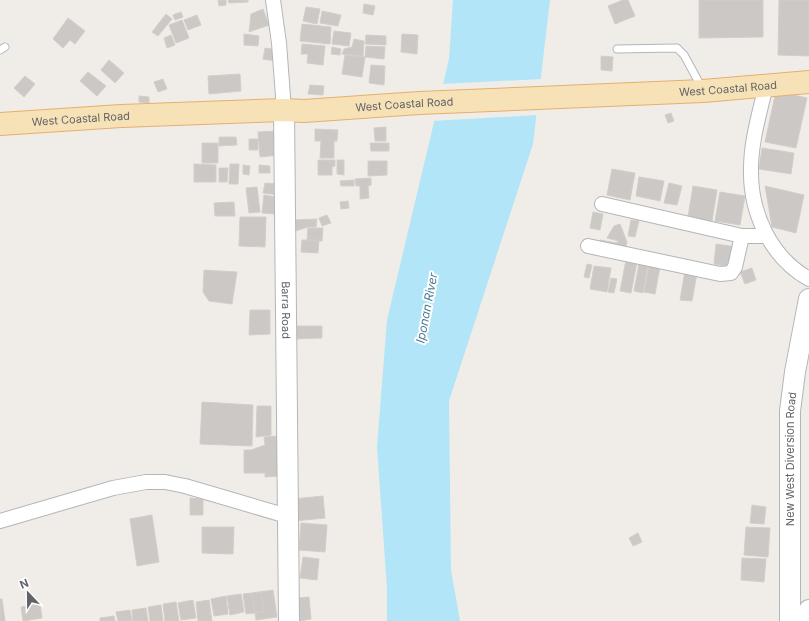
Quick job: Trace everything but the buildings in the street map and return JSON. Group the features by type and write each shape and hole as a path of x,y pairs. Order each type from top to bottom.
{"main road":[{"name":"West Coastal Road","path":"0,124 121,116 284,110 304,111 419,103 703,90 809,82"}],"street":[{"name":"Barra Road","path":"273,0 279,43 284,110 288,621"},
{"path":"766,85 755,130 751,168 754,201 767,236 778,254 787,264 809,279"},
{"path":"602,204 742,236 767,236"},
{"path":"588,246 720,274 731,273 735,266 742,236"},
{"name":"New West Diversion Road","path":"790,621 790,411 795,372 809,299"},
{"path":"0,521 113,488 146,482 165,482 185,486 287,516"},
{"path":"809,610 809,621"}],"lane":[{"path":"617,49 677,48 684,56 703,90"}],"water":[{"name":"Iponan River","path":"453,0 550,0 533,144 449,401 451,570 460,621 387,621 387,589 377,447 387,320 449,59"}],"pier":[{"path":"542,79 538,115 432,121 441,84"}]}
